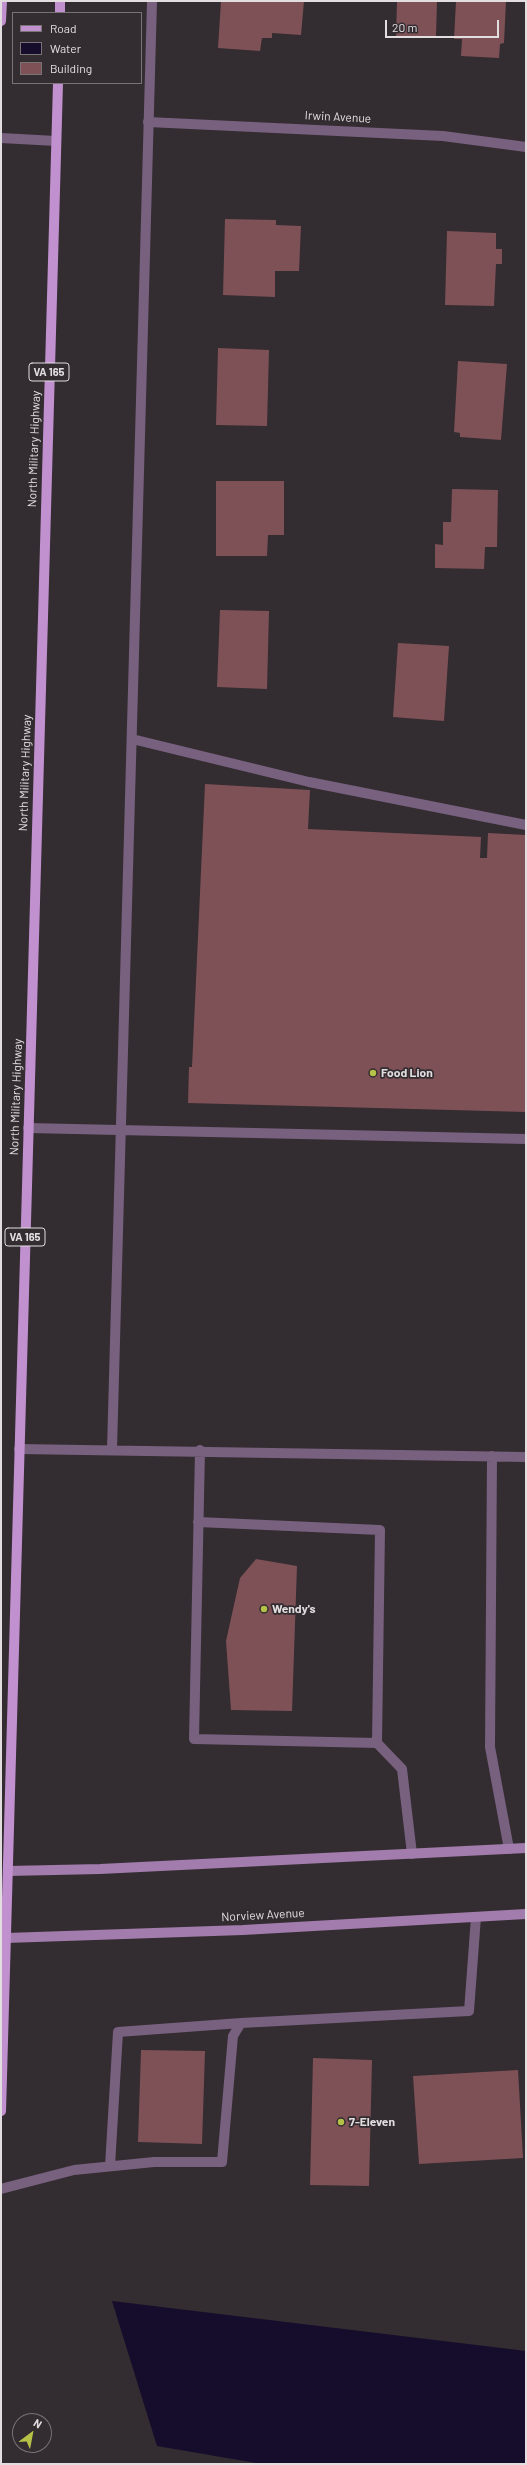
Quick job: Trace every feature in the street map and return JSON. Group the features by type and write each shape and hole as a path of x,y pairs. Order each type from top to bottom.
{"main road":[{"path":"1,21 2,1"},
{"path":"60,1 60,12"},
{"name":"North Military Highway","path":"1,2111 5,1871 19,1448 58,84"},
{"path":"5,1871 100,1869 526,1848"},
{"name":"Norview Avenue","path":"4,1938 228,1930 526,1914"}],"street":[{"path":"112,1449 152,1"},
{"name":"Irwin Avenue","path":"148,122 443,136 526,147"},
{"path":"1,138 56,141"},
{"path":"132,740 309,782 526,825"},
{"path":"28,1128 526,1139"},
{"path":"19,1448 200,1450 526,1457"},
{"path":"200,1450 194,1739 377,1743"},
{"path":"492,1456 490,1747 509,1849"},
{"path":"198,1522 380,1530 377,1743 402,1769 412,1854"},
{"path":"110,2166 118,2032 240,2023 470,2011 476,1917"},
{"path":"1,2189 74,2170 154,2162 222,2162 233,2036 240,2023"}],"water":[{"path":"112,2301 526,2351 526,2464 262,2464 157,2446"}],"building":[{"path":"221,1 304,1 301,35 272,33 272,38 262,38 260,51 218,48"},
{"path":"397,1 437,1 436,37 396,36"},
{"path":"456,1 506,1 504,43 500,44 499,58 461,56 462,39 454,39"},
{"path":"225,219 276,220 276,225 301,226 299,271 275,271 275,297 223,295"},
{"path":"447,231 496,233 496,249 502,249 502,264 496,264 494,306 445,305"},
{"path":"218,348 269,350 267,426 216,425"},
{"path":"458,361 507,364 501,440 460,437 460,433 454,432"},
{"path":"216,481 284,481 284,535 268,535 267,556 216,556"},
{"path":"452,489 498,490 497,547 485,547 484,569 435,568 435,544 443,545 443,522 451,522"},
{"path":"220,610 269,611 267,689 217,687"},
{"path":"398,643 449,646 444,721 393,717"},
{"path":"205,784 310,790 308,829 481,837 480,858 487,858 488,833 526,835 526,1112 188,1103 189,1067 192,1067"},
{"name":"Wendy's","path":"256,1559 297,1566 292,1711 231,1710 226,1641 240,1578"},
{"path":"141,2050 205,2051 202,2144 138,2142"},
{"name":"7-Eleven","path":"313,2058 372,2060 369,2186 310,2185"},
{"path":"518,2070 523,2158 419,2164 413,2076"}],"place":[{"name":"Food Lion","path":"373,1073"},
{"name":"Wendy's","path":"264,1609"},
{"name":"7-Eleven","path":"341,2122"}]}
